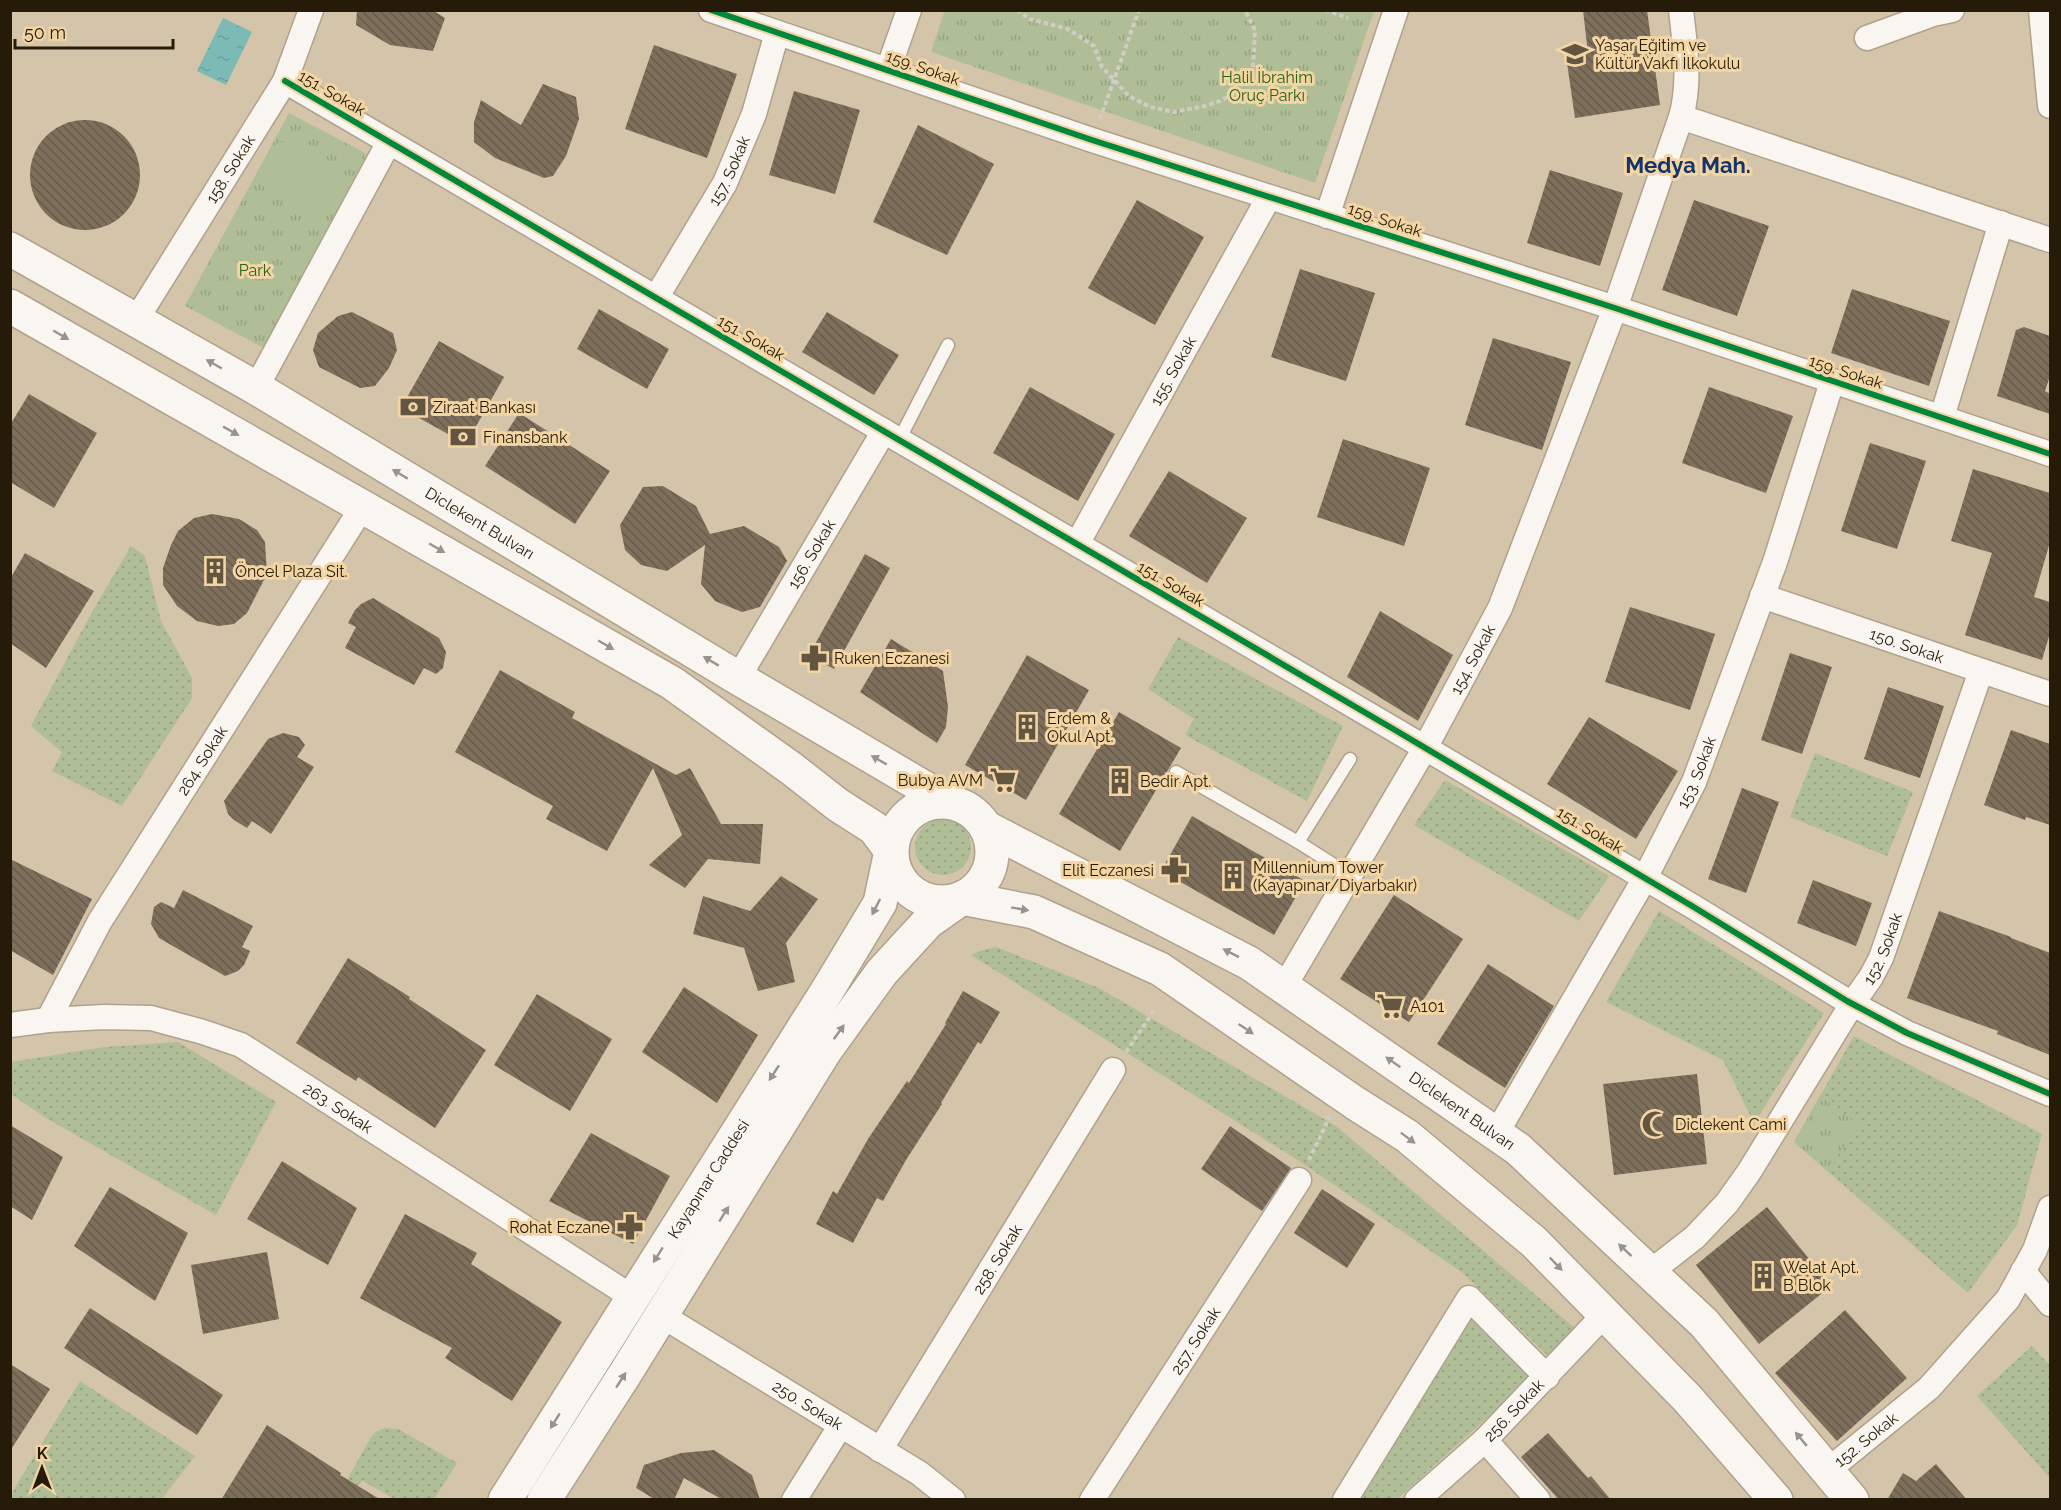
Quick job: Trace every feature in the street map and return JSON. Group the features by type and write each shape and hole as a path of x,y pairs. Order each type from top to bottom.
{"main road":[{"name":"Diclekent Bulvarı","path":"10,249 256,388 947,801"},
{"path":"10,306 672,683 838,805 874,828 891,851"},
{"path":"947,801 966,807 977,814 987,828 993,843 993,860 987,875 977,889 962,898 946,902 929,901 914,894 902,882 894,868 891,851 894,835 903,820 915,809 930,802 947,801"},
{"name":"Diclekent Bulvarı","path":"987,828 1249,963 1518,1149 1704,1323 1852,1500"},
{"name":"Kayapınar Caddesi","path":"505,1500 880,903 891,851"},
{"path":"962,898 1034,912 1160,969 1407,1137 1534,1242 1687,1398 1776,1500"},
{"name":"Kayapınar Caddesi","path":"544,1500 825,1051 882,972 924,926 962,898"}],"street":[{"name":"158. Sokak","path":"136,320 285,81 311,10"},
{"name":"159. Sokak","path":"711,10 1092,140 1615,308 2050,454"},
{"path":"888,70 909,10"},
{"path":"1327,216 1396,10"},
{"name":"154. Sokak","path":"1284,987 1425,748 1500,608 1615,308 1682,117 1686,98 1687,68 1681,10"},
{"path":"1867,38 1933,14 1952,10"},
{"path":"2041,10 2050,106"},
{"name":"157. Sokak","path":"656,298 725,183 754,114 777,33"},
{"name":"151. Sokak","path":"285,81 1425,748 1852,1004 1907,1033 2050,1094"},
{"path":"1682,117 2050,240"},
{"path":"256,388 389,142"},
{"name":"155. Sokak","path":"1077,544 1269,197"},
{"path":"1942,417 2001,224"},
{"name":"153. Sokak","path":"1496,1134 1645,878 1694,782 1762,596 1832,382"},
{"name":"156. Sokak","path":"738,678 892,436"},
{"name":"264. Sokak","path":"48,1020 100,921 363,506"},
{"name":"150. Sokak","path":"1762,596 2050,694"},
{"name":"152. Sokak","path":"1649,1273 1695,1237 1727,1203 1749,1172 1881,958 1981,671"},
{"name":"263. Sokak","path":"10,1025 104,1017 151,1018 240,1045 632,1297"},
{"name":"258. Sokak","path":"880,1450 1113,1070"},
{"name":"257. Sokak","path":"1092,1500 1299,1180"},
{"name":"152. Sokak","path":"1827,1470 1929,1388 2008,1299 2035,1250 2050,1208"},
{"path":"2023,1271 2050,1304"},
{"path":"1346,1500 1469,1298 1547,1377"},
{"name":"256. Sokak","path":"1418,1500 1485,1440 1605,1314"},
{"name":"250. Sokak","path":"661,1315 919,1473 953,1500"},
{"path":"794,1500 841,1425"},
{"path":"1485,1440 1538,1500"},
{"path":"919,1473 926,1500"}],"lane":[{"path":"892,436 948,345"},
{"path":"1298,842 1350,759"},
{"path":"1176,772 1298,842 1350,875"}],"path":[{"path":"1017,10 1030,19 1068,29 1094,46 1102,67 1130,96 1150,107 1174,112 1205,106 1235,93 1253,68 1255,30 1245,10"},
{"path":"1092,140 1115,82 1139,10"},
{"path":"1325,10 1348,18"},
{"path":"1113,1070 1155,1009"},
{"path":"1299,1180 1331,1113"}],"green space":[{"name":"Halil İbrahim Oruç Parkı","path":"945,10 1374,11 1315,183 931,52"},
{"name":"Park","path":"289,113 367,154 264,348 185,306"},
{"path":"279,141 347,179 323,221 256,182"},
{"path":"131,546 145,556 161,621 192,678 192,698 122,806 52,771 62,752 31,726 92,612"},
{"path":"1178,637 1343,726 1307,801 1185,735 1194,719 1148,689"},
{"path":"1815,753 1913,792 1887,856 1790,817"},
{"path":"1445,780 1609,876 1579,921 1414,825"},
{"path":"938,819 948,819 963,827 969,836 971,847 969,858 963,867 948,875 938,875 927,870 920,863 915,852 915,842 920,831 927,824"},
{"path":"1659,911 1824,1013 1754,1123 1723,1060 1606,1002"},
{"path":"996,947 1099,988 1336,1126 1577,1330 1550,1358 1463,1273 1296,1159 971,955"},
{"path":"1854,1036 2042,1134 2017,1225 1968,1293 1794,1142"},
{"path":"178,1042 276,1102 216,1215 46,1118 11,1094 11,1062 105,1047"},
{"path":"1820,1096 1859,1125 1827,1171 1794,1142"},
{"path":"1472,1312 1535,1375 1397,1499 1355,1500"},
{"path":"2032,1346 2050,1366 2050,1478 1977,1396"},
{"path":"80,1381 195,1456 162,1499 11,1499 11,1494"},
{"path":"385,1428 398,1429 457,1463 434,1499 394,1499 363,1481 351,1491 343,1487 371,1437 377,1431"}],"water":[{"path":"223,18 252,32 226,85 197,71"}],"building":[{"path":"357,10 432,10 445,18 433,51 390,45 356,25"},
{"path":"1583,10 1647,10 1660,105 1575,118 1567,63 1588,53"},
{"path":"654,45 737,74 707,158 625,129"},
{"path":"543,84 576,97 579,119 566,156 553,176 544,178 495,158 474,142 474,122 481,100 521,125"},
{"path":"794,91 860,110 835,194 769,175"},
{"path":"85,120 106,124 124,136 136,154 140,175 136,196 124,214 106,226 85,230 64,226 46,214 34,196 30,175 34,154 46,136 64,124"},
{"path":"918,125 994,164 947,255 873,222"},
{"path":"1550,170 1623,193 1600,266 1527,243"},
{"path":"1137,200 1204,237 1155,325 1088,288"},
{"path":"1694,200 1769,226 1737,316 1662,290"},
{"path":"1300,269 1375,293 1346,381 1271,357"},
{"path":"1852,289 1950,321 1929,386 1831,353"},
{"path":"599,309 669,349 647,389 577,349"},
{"path":"352,312 393,333 397,350 389,368 375,386 360,388 319,367 313,350 318,333 338,316"},
{"path":"827,312 899,355 874,395 802,352"},
{"path":"2024,327 2050,336 2050,376 2045,391 2050,394 2050,414 1997,396 2016,330"},
{"path":"1493,338 1571,362 1542,450 1465,425"},
{"path":"439,341 504,377 466,444 401,408"},
{"path":"1030,387 1115,434 1078,501 993,453"},
{"path":"1709,387 1793,416 1766,493 1682,463"},
{"path":"29,394 97,433 54,508 10,482 10,425"},
{"path":"519,413 610,471 575,524 485,466"},
{"path":"1343,439 1430,468 1404,546 1317,517"},
{"path":"1870,443 1926,461 1897,549 1841,531"},
{"path":"1973,469 2050,493 2050,542 2034,597 2050,602 2050,633 2042,660 1965,635 1992,553 1951,541"},
{"path":"1169,471 1247,518 1207,583 1129,536"},
{"path":"663,486 696,506 710,534 744,526 779,547 787,561 760,607 742,612 715,601 701,584 705,545 667,571 641,565 625,550 620,525 643,487"},
{"name":"Öncel Plaza Sit.","path":"212,514 239,519 257,530 265,542 267,574 247,613 234,624 218,626 197,621 177,606 163,585 163,568 178,531 194,518"},
{"path":"25,553 94,591 46,668 10,643 10,579"},
{"path":"865,554 890,568 834,669 809,655"},
{"path":"373,598 439,638 446,652 443,668 436,674 424,668 414,685 345,648 356,627 348,623 355,610"},
{"path":"1630,607 1715,634 1690,710 1605,682"},
{"path":"1380,611 1453,655 1418,721 1347,677"},
{"path":"891,639 943,671 948,707 946,727 937,743 860,692"},
{"path":"1790,653 1832,667 1802,754 1761,740"},
{"name":"Erdem & Okul Apt.","path":"1027,655 1089,690 1026,800 965,765"},
{"path":"500,670 575,712 572,718 676,775 690,768 721,824 763,824 760,864 708,859 685,888 649,865 682,835 653,768 607,851 546,819 553,806 455,752"},
{"path":"1888,687 1944,706 1920,778 1864,759"},
{"name":"Bedir Apt.","path":"1119,712 1181,748 1120,851 1059,814"},
{"path":"1589,717 1678,771 1636,839 1547,784"},
{"path":"2011,730 2050,744 2050,825 2026,817 2025,820 1984,805"},
{"path":"283,733 299,737 305,745 297,757 314,767 271,834 252,821 247,828 234,820 228,814 224,801 268,739"},
{"path":"1742,788 1779,802 1746,893 1708,879"},
{"name":"Millennium Tower (Kayapınar/Diyarbakır)","path":"1192,816 1305,881 1274,935 1161,871"},
{"path":"10,859 92,899 53,975 10,950"},
{"path":"781,876 818,899 786,943 795,982 758,991 744,948 693,934 703,896 750,911"},
{"path":"1813,880 1872,903 1856,946 1797,923"},
{"path":"183,890 253,926 242,947 250,951 244,965 238,971 225,976 159,938 151,924 154,907 161,902 174,908"},
{"path":"1394,895 1463,939 1409,1022 1340,979"},
{"path":"1939,911 2050,953 2050,1055 1997,1034 1998,1031 1907,998"},
{"path":"348,958 410,997 409,999 486,1050 435,1128 358,1077 356,1081 296,1043"},
{"path":"1488,964 1554,1006 1505,1088 1437,1044"},
{"path":"684,987 758,1035 717,1103 642,1052"},
{"path":"963,991 1000,1012 981,1044 978,1042 883,1201 877,1198 853,1243 816,1224 833,1191 837,1194 868,1139 907,1081 909,1083 946,1024"},
{"path":"537,994 612,1039 570,1111 494,1065"},
{"name":"Diclekent Cami","path":"1697,1074 1707,1164 1614,1175 1603,1084"},
{"path":"10,1125 63,1157 32,1220 10,1206"},
{"path":"1230,1126 1291,1168 1262,1211 1201,1169"},
{"path":"591,1133 670,1176 633,1244 549,1201"},
{"path":"282,1161 357,1208 328,1265 247,1219"},
{"path":"110,1187 188,1233 155,1301 74,1246"},
{"path":"1322,1189 1375,1224 1347,1268 1294,1233"},
{"name":"Welat Apt. B Blok","path":"1767,1207 1831,1286 1759,1344 1696,1265"},
{"path":"405,1214 477,1253 471,1264 562,1322 512,1401 445,1358 452,1348 360,1298"},
{"path":"267,1252 279,1319 203,1334 191,1265"},
{"path":"90,1308 223,1395 197,1435 64,1348"},
{"name":"Welat Apt. B Blok","path":"1845,1310 1907,1378 1837,1441 1775,1373"},
{"path":"10,1364 50,1389 10,1451"},
{"path":"267,1425 341,1473 340,1475 381,1500 221,1500"},
{"path":"1548,1433 1588,1478 1591,1476 1611,1500 1559,1500 1521,1457"},
{"path":"714,1450 752,1475 760,1500 723,1500 684,1478 674,1500 656,1500 636,1488 644,1465 681,1453"},
{"path":"1936,1464 1967,1500 1887,1500 1903,1473 1916,1481"}],"cycle path":[{"path":"711,10 1092,140 1615,308 2050,454"},
{"path":"285,81 1395,730 1847,1001 1907,1033 2050,1094"}],"place":[{"name":"Yaşar Eğitim ve Kültür Vakfı İlkokulu","path":"1575,54"},
{"name":"Ziraat Bankası","path":"413,407"},
{"name":"Finansbank","path":"463,437"},
{"name":"Öncel Plaza Sit.","path":"215,571"},
{"name":"Ruken Eczanesi","path":"814,658"},
{"name":"Erdem & Okul Apt.","path":"1027,727"},
{"name":"Bubya AVM","path":"1003,780"},
{"name":"Bedir Apt.","path":"1120,781"},
{"name":"Elit Eczanesi","path":"1174,870"},
{"name":"Millennium Tower (Kayapınar/Diyarbakır)","path":"1233,876"},
{"name":"A101","path":"1390,1006"},
{"name":"Diclekent Cami","path":"1655,1124"},
{"name":"Rohat Eczane","path":"630,1227"},
{"name":"Welat Apt. B Blok","path":"1763,1276"}],"district":[{"name":"Medya Mah.","path":"1688,165"}]}
